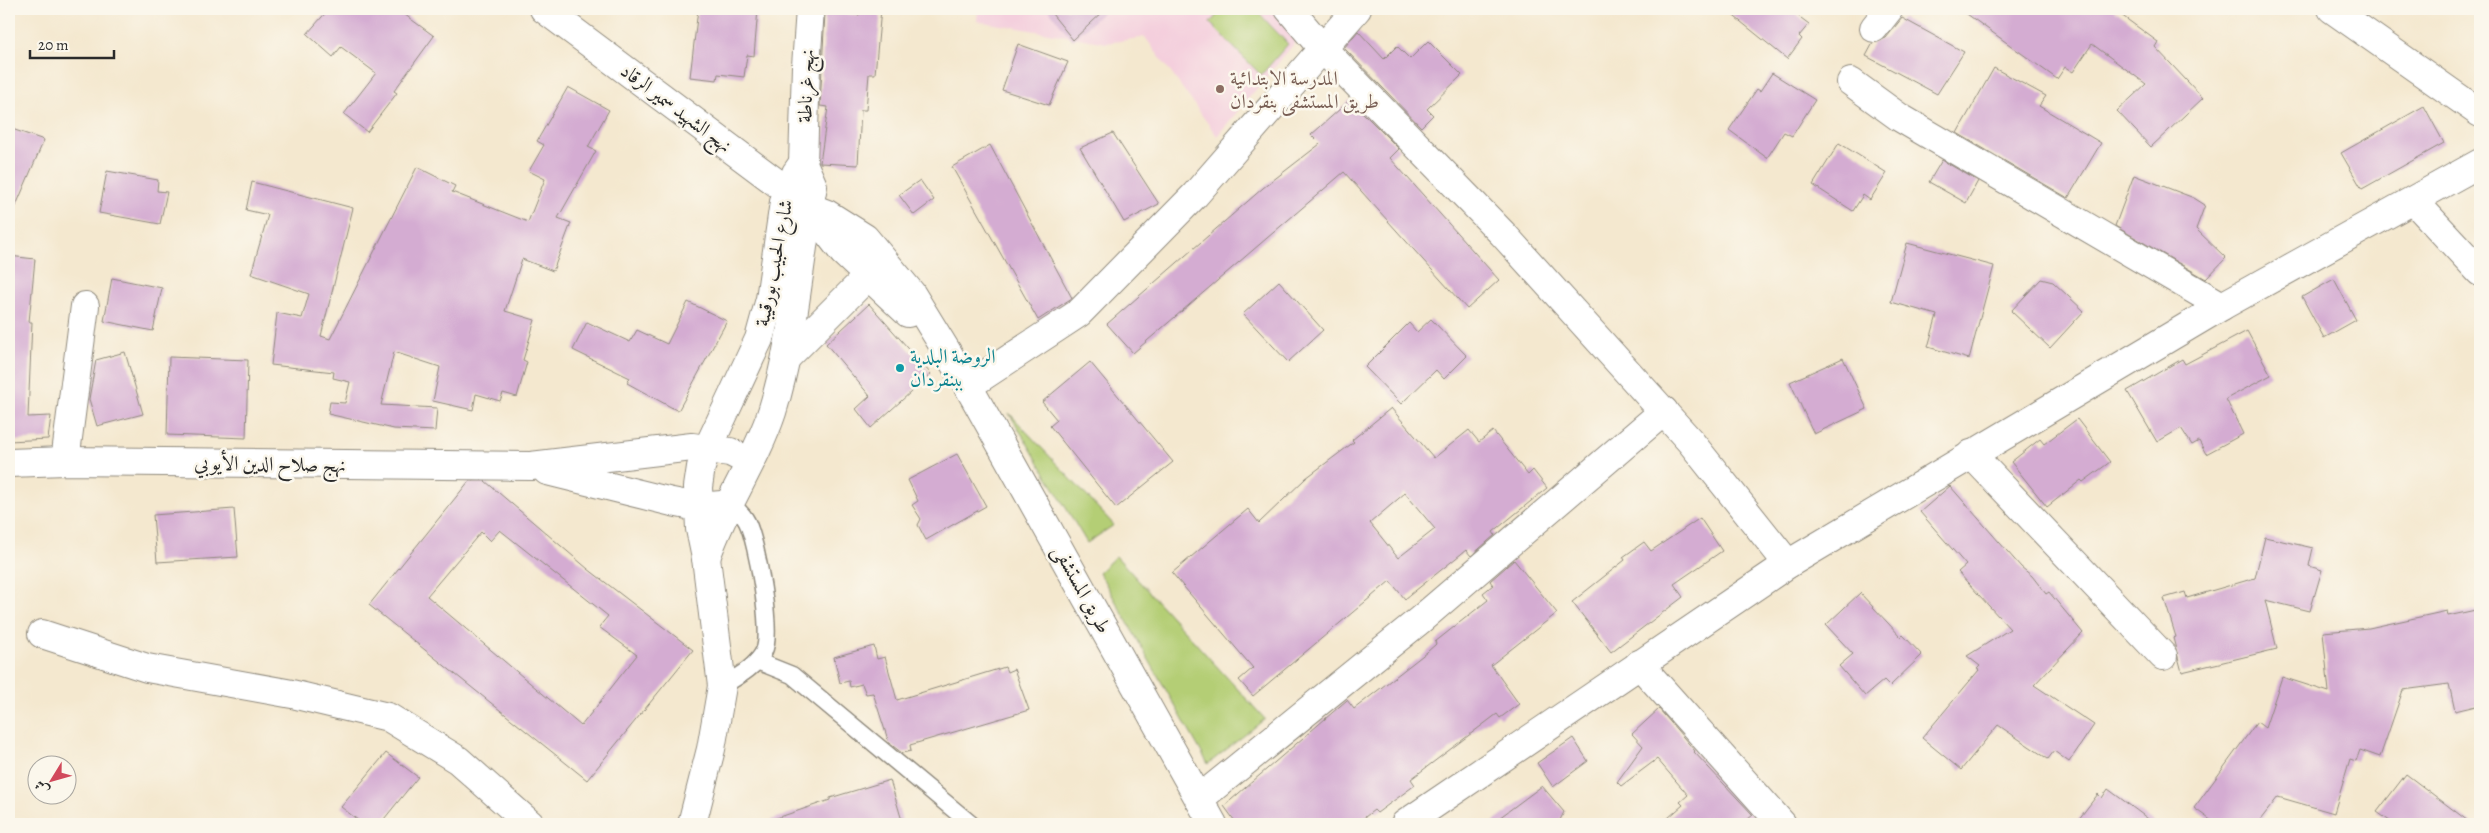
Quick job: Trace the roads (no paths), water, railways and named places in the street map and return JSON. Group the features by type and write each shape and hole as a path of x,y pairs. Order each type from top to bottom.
{"street":[{"name":"نهج الشهيد سمير الرقاد","path":"544,9 809,207"},
{"name":"نهج غرناطة","path":"804,163 806,66 810,9"},
{"path":"1289,9 1322,48 1503,234 1664,411 1690,440 1788,564"},
{"path":"968,386 1078,313 1194,195 1357,9"},
{"path":"2332,9 2480,113"},
{"path":"1851,82 1899,117 2222,306"},
{"name":"شارع الحبيب بورقيبة","path":"692,824 711,749 722,686 706,558 700,529 698,507 701,467 759,339 770,299 787,191 804,163"},
{"name":"شارع الحبيب بورقيبة","path":"706,558 729,503 769,420 788,356 813,186 804,163"},
{"path":"1405,824 1788,564 2222,306 2480,163"},
{"path":"2414,201 2480,272"},
{"name":"طريق المستشفى","path":"809,207 844,252 949,354"},
{"name":"طريق المستشفى","path":"809,207 827,214 865,238 911,293 968,386 1213,824"},
{"path":"788,356 869,275"},
{"path":"66,461 85,306"},
{"path":"744,374 779,383"},
{"path":"1199,798 1420,620 1664,411"},
{"path":"531,466 692,447 730,452 750,462"},
{"path":"1971,454 2163,656"},
{"name":"نهج صلاح الدين الأيوبي","path":"9,463 66,461 531,466"},
{"path":"531,466 698,507 729,503"},
{"path":"42,634 147,668 292,694 388,717 458,760 530,824"},
{"path":"1639,664 1782,824"}],"lane":[{"path":"722,686 757,660 764,651 767,637 756,546 747,522 740,511 729,503"},
{"path":"757,660 792,675 971,824"}],"place":[{"name":"المدرسة الابتدائية طريق المستشفى بنقردان","path":"1220,89"},
{"name":"الروضة البلدية ببنقردان","path":"900,368"}]}
